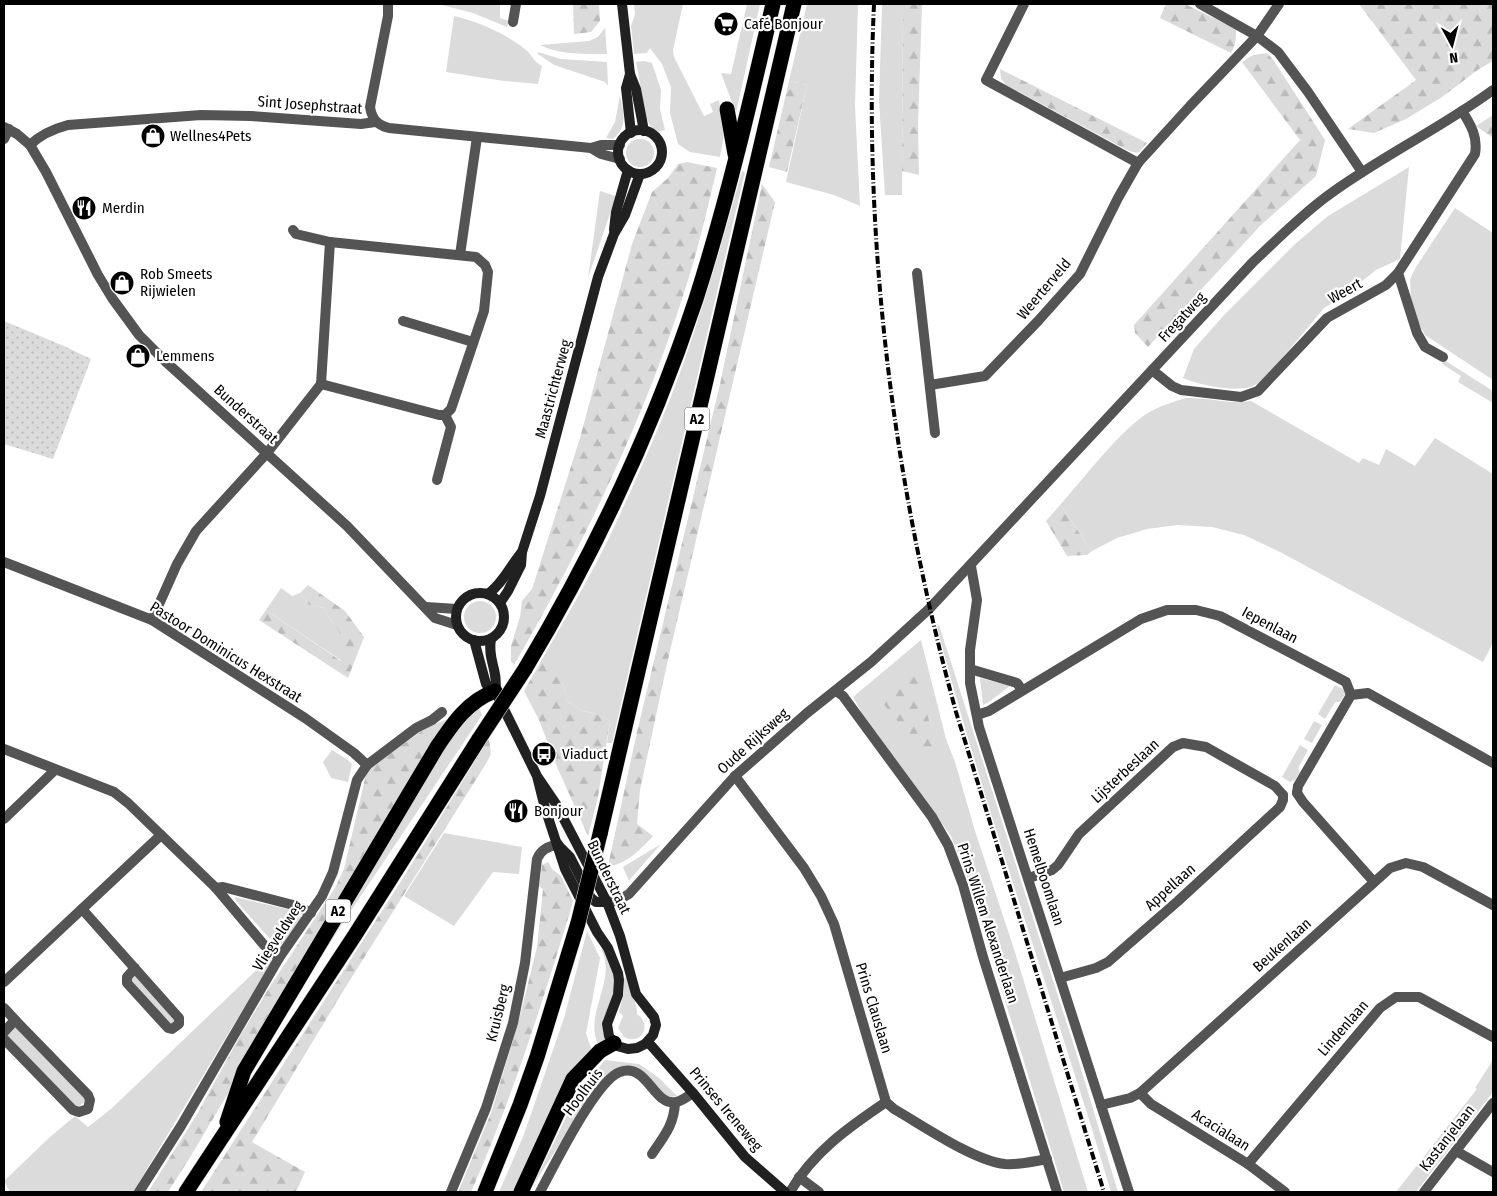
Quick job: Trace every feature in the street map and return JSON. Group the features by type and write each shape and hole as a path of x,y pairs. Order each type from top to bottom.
{"highway":[{"name":"A2","path":"186,1192 355,935 525,669 548,631 591,551 653,416 695,300 736,162 773,4"},
{"name":"A2","path":"485,1192 528,1081 552,1010 578,922 794,4"},
{"name":"A2","path":"727,108 736,162"},
{"name":"A2","path":"223,1138 244,1071 438,747 451,726 468,706 483,695 496,691"},
{"path":"521,1192 573,1079 600,1051 614,1043"}],"main road":[{"path":"622,4 630,74 636,89 644,131"},
{"path":"630,74 626,88 631,133"},
{"path":"644,131 651,134 658,141 662,154 653,170 640,174 628,170 620,159 620,145 625,137 631,133 644,131"},
{"name":"Maastrichterweg","path":"614,234 616,212 628,170"},
{"name":"Maastrichterweg","path":"500,602 521,565 522,552 540,496 598,277 614,234 625,215 640,174"},
{"name":"Maastrichterweg","path":"488,594 499,584 522,552"},
{"path":"480,592 488,594 500,602 504,612 504,622 500,631 491,639 485,641 474,640 463,634 457,625 455,615 462,600 470,594 480,592"},
{"name":"Bunderstraat","path":"491,639 489,649 497,679 496,691"},
{"name":"Bunderstraat","path":"474,640 486,684 496,691 537,776 556,804 607,902 620,936 639,998 652,1014 655,1021 654,1031 648,1042"},
{"name":"Bunderstraat","path":"537,776 545,808 569,878 614,962 619,980 617,1000 607,1024 609,1036 614,1043"},
{"path":"558,844 570,857 591,898 596,902 607,902"},
{"path":"614,1043 623,1048 632,1049 648,1042"},
{"name":"Prinses Ireneweg","path":"648,1042 693,1092 745,1157 785,1192"}],"street":[{"path":"375,122 370,106 388,16 388,4"},
{"path":"513,22 516,4"},
{"path":"1024,4 986,80 1138,163"},
{"path":"1200,4 1257,36 1278,52 1308,92 1362,172"},
{"name":"Weerterveld","path":"930,385 985,376 1038,321 1080,274 1118,198 1138,163 1257,36 1280,4"},
{"name":"Fregatweg","path":"929,609 1254,262 1291,226 1330,194 1362,172 1493,90"},
{"name":"Weert","path":"1152,370 1172,386 1181,390 1236,397 1252,394 1262,388 1326,318 1386,285 1398,273 1475,154 1474,132 1462,111"},
{"name":"Sint Josephstraat","path":"30,145 43,134 68,125 192,115 251,116 361,124 375,122 389,128 591,148 601,145 620,145"},
{"path":"4,139 6,128"},
{"name":"Bunderstraat","path":"6,128 30,145 46,172 98,275 139,335 166,362 361,540 426,607 436,620 457,625"},
{"path":"460,255 477,137"},
{"name":"Sint Josephstraat","path":"591,148 601,154 620,159"},
{"path":"292,230 296,234 330,242 476,257 482,260 488,272 484,311 451,409 445,415 320,384"},
{"path":"152,620 176,564 196,531 267,453 320,384 330,242"},
{"path":"917,273 935,433"},
{"path":"1398,273 1417,333 1425,346 1443,357"},
{"path":"403,321 473,342"},
{"path":"437,480 451,427 445,415"},
{"name":"Pastoor Dominicus Hexstraat","path":"4,562 152,620 304,718 354,753 367,765"},
{"name":"Hemelboomlaan","path":"970,566 977,600 970,650 970,683 976,715 1130,1192"},
{"path":"426,607 457,609"},
{"name":"Oude Rijksweg","path":"607,902 617,901 629,894 735,776 765,748 900,637 929,609"},
{"name":"Iepenlaan","path":"976,715 989,711 1141,619 1167,610 1196,610 1220,616 1346,682 1351,695"},
{"path":"970,669 1017,683 1022,690"},
{"name":"Prins Willem Alexanderlaan","path":"836,691 843,696 927,809 948,845 963,886 983,957 1057,1192"},
{"path":"1374,882 1297,793 1298,786 1351,695 1368,693 1493,763"},
{"name":"Vliegveldweg","path":"139,1192 181,1126 280,958 312,913 333,872 357,780 367,765 416,728 432,720 442,712"},
{"name":"Lijsterbeslaan","path":"1029,878 1058,866 1079,834 1173,747 1183,743 1206,747 1275,786 1283,795"},
{"path":"4,749 114,792 128,803 216,888 264,944 280,958"},
{"path":"4,820 55,770"},
{"name":"Prins Clauslaan","path":"735,776 804,868 834,924 886,1102"},
{"path":"1283,795 1297,793"},
{"name":"Appellaan","path":"1060,978 1096,968 1108,962 1178,901 1280,807 1283,795"},
{"path":"4,982 160,835"},
{"name":"Kruisberg","path":"451,1192 486,1108 512,1022 526,963 537,859 541,851 558,844"},
{"name":"Beukenlaan","path":"1101,1105 1126,1099 1140,1093 1374,882 1395,866 1406,863 1423,867 1493,905"},
{"path":"216,888 223,887 297,906 312,913"},
{"path":"82,909 135,968 179,1018 179,1024 176,1027 168,1028 127,983 127,977 135,968"},
{"name":"Lindenlaan","path":"1248,1164 1380,1008 1396,997 1418,997 1493,1036"},
{"path":"4,1008 88,1095 90,1100 88,1109 79,1112 73,1110 4,1039"},
{"path":"4,1032 15,1020"},
{"name":"Hoolhuis","path":"540,1192 576,1124 606,1082 614,1074 627,1070 638,1073 662,1098 675,1103"},
{"path":"652,1154 670,1128 674,1116 675,1103 693,1092"},
{"name":"Acacialaan","path":"1140,1093 1151,1104 1248,1164 1285,1192"},
{"path":"790,1192 810,1163 848,1127 886,1102 894,1109 985,1159 1004,1164 1025,1164 1047,1159"},
{"name":"Kastanjelaan","path":"1424,1192 1493,1103"},
{"path":"1456,1151 1493,1172"},
{"path":"799,1177 819,1192"}],"green space":[{"path":"438,4 500,4 500,18 509,21 507,27 473,13"},
{"path":"573,4 599,4 600,21 591,32 574,34"},
{"path":"634,4 683,4 673,50 674,57 704,116 713,112 710,104 719,100 724,135 720,157 690,152 678,144 670,113 671,87 662,64 650,48 647,53 634,54 631,26 635,14"},
{"path":"747,4 760,4 736,113 721,73 731,74"},
{"path":"807,4 858,4 855,106 860,206 834,195 786,182 807,85 789,81"},
{"path":"882,4 903,4 902,195 885,195 879,101"},
{"path":"903,4 922,4 918,125 919,175 902,171"},
{"path":"1166,4 1185,4 1236,29 1235,44 1231,53 1160,18"},
{"path":"1359,4 1493,4 1493,61 1479,69 1442,97 1406,119 1374,133 1348,129 1416,80"},
{"path":"454,16 492,29 526,50 542,66 538,84 446,72"},
{"path":"605,28 607,54 581,54 556,51 540,45 589,41 598,37"},
{"path":"538,52 561,59 607,62 608,86 605,82 554,65 538,54"},
{"path":"1267,53 1325,140 1316,176 1260,226 1148,347 1135,333 1134,325 1300,140 1242,62 1253,55"},
{"path":"636,62 652,63 661,90 660,109 665,130 657,132 650,125 646,116"},
{"path":"1000,69 1147,143 1138,153 1129,151 1006,85 1001,79"},
{"path":"789,81 807,85 787,172 769,167"},
{"path":"620,95 624,119 623,124 613,139 606,138 615,122"},
{"path":"1493,115 1493,138 1476,126"},
{"path":"640,139 650,143 654,153 650,163 640,167 630,163 626,153 630,143"},
{"path":"687,162 717,168 693,264 667,343 649,391 608,485 563,577 514,665 511,661 511,646 520,617 522,601 532,589 580,438 632,244 652,192 668,178 678,164"},
{"path":"1409,167 1400,259 1376,270 1345,295 1324,308 1264,380 1250,387 1235,389 1207,385 1183,378 1194,349 1225,314 1294,245 1328,216"},
{"path":"742,171 745,172 612,743 607,743 610,721 594,713 582,711 568,702 562,683 540,663 580,594 607,541 662,420 701,310"},
{"path":"762,184 775,202 667,664 640,790 637,824 653,836 639,851 621,863 608,866 637,732 720,384"},
{"path":"600,191 616,196 588,278"},
{"path":"1455,208 1493,233 1493,380 1425,335 1415,316 1411,299 1410,279"},
{"path":"4,321 91,359 53,459 4,444"},
{"path":"1444,360 1493,391 1493,403 1458,382 1461,376 1442,364"},
{"path":"1186,398 1236,402 1251,401 1359,463 1363,458 1379,465 1386,449 1415,466 1435,438 1493,474 1493,643 1483,662 1282,553 1244,535 1212,527 1177,525 1147,529 1117,538 1092,551 1060,505 1123,433 1146,414 1166,404"},
{"path":"1060,505 1092,551 1087,555 1067,556 1046,521"},
{"path":"308,585 345,611 364,637 348,678 259,620 266,610 341,661 343,645 341,635 336,626 326,614 324,608 309,605 300,593"},
{"path":"281,588 292,596 300,593 309,605 324,608 338,628 341,636 342,661 266,610"},
{"path":"480,601 492,605 496,617 492,629 480,633 468,629 464,617 468,605"},
{"path":"939,625 1076,1052 1118,1192 1111,1192 999,840 937,627"},
{"path":"921,640 946,739 1014,949 1088,1192 1064,1192 967,877 951,836 863,715 853,697"},
{"path":"540,663 552,663 562,683 568,702 582,711 594,713 610,721 598,797 588,836 558,769 539,720 524,691"},
{"path":"914,665 935,743 935,751 931,758 928,758 881,701 881,697"},
{"path":"980,678 1010,686 983,705"},
{"path":"1335,685 1343,689 1345,694 1340,702 1335,702 1325,719 1318,714"},
{"path":"478,705 482,715 342,924 276,1027 447,740"},
{"path":"451,718 168,1192 148,1192 196,1116 240,1036 271,985 335,888 344,869 367,770 427,727"},
{"path":"1314,721 1322,725 1312,743 1304,739"},
{"path":"489,738 491,754 487,762 345,988 252,1142 305,1172 296,1192 201,1192 405,875"},
{"path":"1300,745 1308,750 1298,768 1300,772 1295,780 1290,782 1282,777"},
{"path":"332,750 352,764 348,782 331,778 323,762"},
{"path":"444,833 522,847 519,874 493,872 454,926 404,896"},
{"path":"661,844 632,877 629,881 623,867"},
{"path":"548,862 552,869 561,876 573,901 570,912 525,1054 486,1158 471,1192 458,1192 491,1113 519,1020 537,947 543,889 539,886 542,865"},
{"path":"235,897 295,911 301,916 290,938 280,946 271,940 236,901"},
{"path":"587,931 600,958 586,1034 593,1053 517,1192 499,1192 523,1137 564,1018"},
{"path":"604,948 613,971 615,985 612,1000 603,1024 606,1041 599,1046 595,1034 595,1022 605,973 605,961 601,949"},
{"path":"269,958 272,961 133,1192 8,1192 9,1190 4,1181 50,1137 75,1116 88,1127 111,1109"},
{"path":"137,974 177,1021 170,1027 129,981"},
{"path":"628,977 637,1014 644,1024 643,1033 635,1039 624,1037 618,1028 623,1016 619,1012 624,992 624,978"},
{"path":"15,1027 87,1099 78,1108 6,1036"},
{"path":"605,1060 639,1064 659,1078 677,1096 668,1097 640,1070 626,1067 616,1069 570,1128 532,1187 577,1095"},
{"path":"1493,1060 1493,1092 1416,1192 1396,1192 1477,1089 1475,1088"}],"railway":[{"path":"874,4 872,93 873,183 878,272 899,450 915,538 956,712 1104,1192"}],"place":[{"name":"Café Bonjour","path":"726,24"},
{"name":"Wellnes4Pets","path":"153,136"},
{"name":"Merdin","path":"84,208"},
{"name":"Rob Smeets Rijwielen","path":"122,283"},
{"name":"Lemmens","path":"138,356"},
{"name":"Viaduct","path":"544,754"},
{"name":"Bonjour","path":"516,811"}]}
